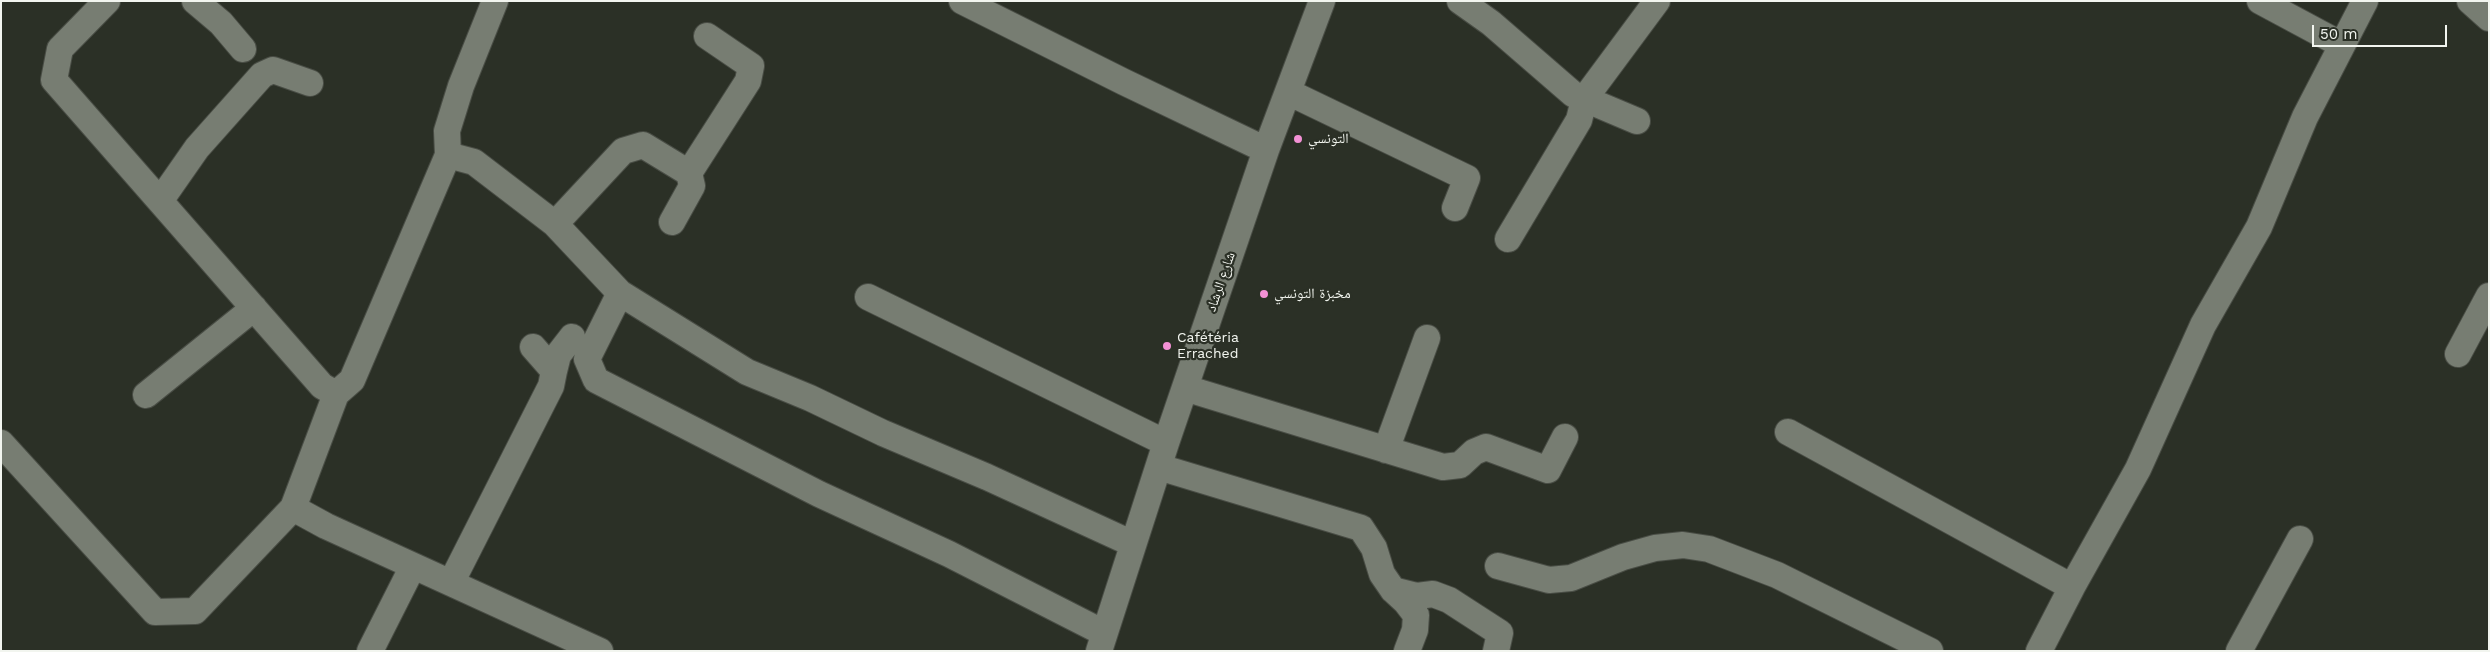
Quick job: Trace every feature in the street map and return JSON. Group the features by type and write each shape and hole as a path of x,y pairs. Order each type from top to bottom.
{"street":[{"path":"107,1 60,49 54,80 322,386 336,394"},
{"path":"195,1 221,23 243,49"},
{"path":"1,443 155,612 195,611 293,508 336,394 352,380 448,155 447,131 464,78 495,1"},
{"path":"962,1 1266,150"},
{"name":"شارع الرشاد","path":"1102,642 1185,388 1266,150 1322,1"},
{"path":"1460,1 1491,23 1573,94 1637,121"},
{"path":"1508,238 1578,120 1584,100 1657,1"},
{"path":"2260,1 2342,45"},
{"path":"2039,651 2072,587 2138,469 2203,326 2262,221 2294,141 2365,1"},
{"path":"2470,1 2489,18"},
{"path":"672,222 692,186 689,173 748,81 751,66 707,36"},
{"path":"160,200 197,148 262,75 274,70 310,83"},
{"path":"1288,92 1467,178 1455,208"},
{"path":"556,224 623,151 642,145 689,173"},
{"path":"448,155 474,162 556,224 620,293 747,372 810,398 883,433 987,477 1133,544"},
{"path":"620,293 587,359 596,380 818,494 949,554 1102,642"},
{"path":"868,296 1163,455 1361,528 1374,548 1382,574 1393,590 1416,615 1415,630 1407,651"},
{"path":"2458,354 2489,296"},
{"path":"146,395 254,308"},
{"path":"452,581 551,386 558,355 572,337"},
{"path":"1386,450 1427,338"},
{"path":"533,347 554,371"},
{"path":"1185,388 1443,468 1460,465 1474,452 1486,447 1548,470 1566,437"},
{"path":"1788,432 2072,587"},
{"path":"293,508 413,566 452,581 600,651"},
{"path":"2239,651 2300,539"},
{"path":"1498,566 1549,580 1571,578 1655,548 1682,545 1709,549 1778,575 1930,651"},
{"path":"370,651 413,566"},
{"path":"1393,590 1417,596 1433,594 1449,600 1500,633 1496,651"}],"place":[{"name":"التونسي","path":"1298,139"},
{"name":"مخبزة التونسي","path":"1264,294"},
{"name":"Cafétéria Errached","path":"1167,346"}]}
